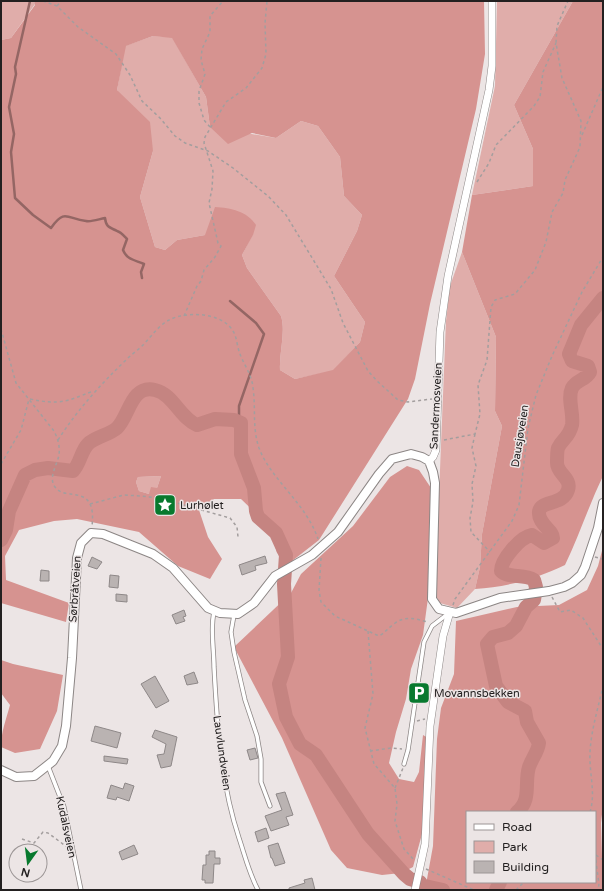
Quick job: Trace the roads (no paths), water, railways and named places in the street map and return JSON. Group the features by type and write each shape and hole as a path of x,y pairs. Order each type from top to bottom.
{"street":[{"name":"Sandermosveien","path":"450,612 439,609 432,599 436,489 433,472 429,461 434,454 436,440 440,332 448,276 489,90 492,66 492,1"},
{"path":"214,612 234,615 243,612 254,604 272,579 321,548 338,532 379,474 392,459 411,454 429,461"},
{"path":"416,884 426,830 431,718 443,636 450,612 461,612 500,598 549,592 564,587 581,575 592,547 603,503"},
{"name":"Sørbråtveien","path":"1,770 16,777 29,777 39,773 48,766 59,752 64,737 72,658 76,570 79,549 83,539 91,534 103,534 162,559 173,568 208,608 214,612"}],"lane":[{"name":"Lauvlundveien","path":"214,612 212,630 216,708 226,786 236,833 246,865 258,890"},
{"path":"404,764 408,750 424,642 434,624 450,612"},
{"path":"234,615 231,632 234,652 243,695 259,742 261,782 270,806"},
{"name":"Kudalsveien","path":"48,766 64,807 81,890"}],"waterway":[{"path":"30,1 15,67 16,74 9,107 14,134 11,152 15,198 33,215 51,228 63,216 88,221 105,218 108,226 120,232 127,239 123,250 127,256 144,264 141,272 142,278"},
{"name":"Movannsbekken","path":"518,811 522,807 526,797 529,767 539,743 527,722 525,711 508,702 496,686 487,644 493,637 508,633 516,626 526,607 534,600 536,587 534,580 526,577 508,575 501,571 502,566 508,555 517,544 527,537 532,535 544,543 553,538 551,532 541,520 539,512 540,508 543,506 562,498 568,490 568,482 558,467 558,449 569,433 572,425 570,401 572,388 590,372 588,366 572,361 569,354 581,325 603,298"},
{"path":"230,301 256,323 264,334 239,406 239,421"},
{"name":"Movannsbekken","path":"1,540 6,530 9,511 25,475 35,470 48,468 73,471 88,444 117,428 136,396 147,389 161,392 167,396 191,422 197,425 215,419 234,420 241,423 241,454 254,488 258,517 276,533 286,555 284,584 288,657 279,684 286,717 300,744 316,755 368,834 404,874 410,879 420,882 425,890"},
{"name":"Movannsbekken","path":"496,890 500,883"},
{"name":"Movannsbekken","path":"425,886 443,890"}],"place":[{"name":"Lurhølet","path":"165,505"},
{"name":"Movannsbekken","path":"419,693"}]}
